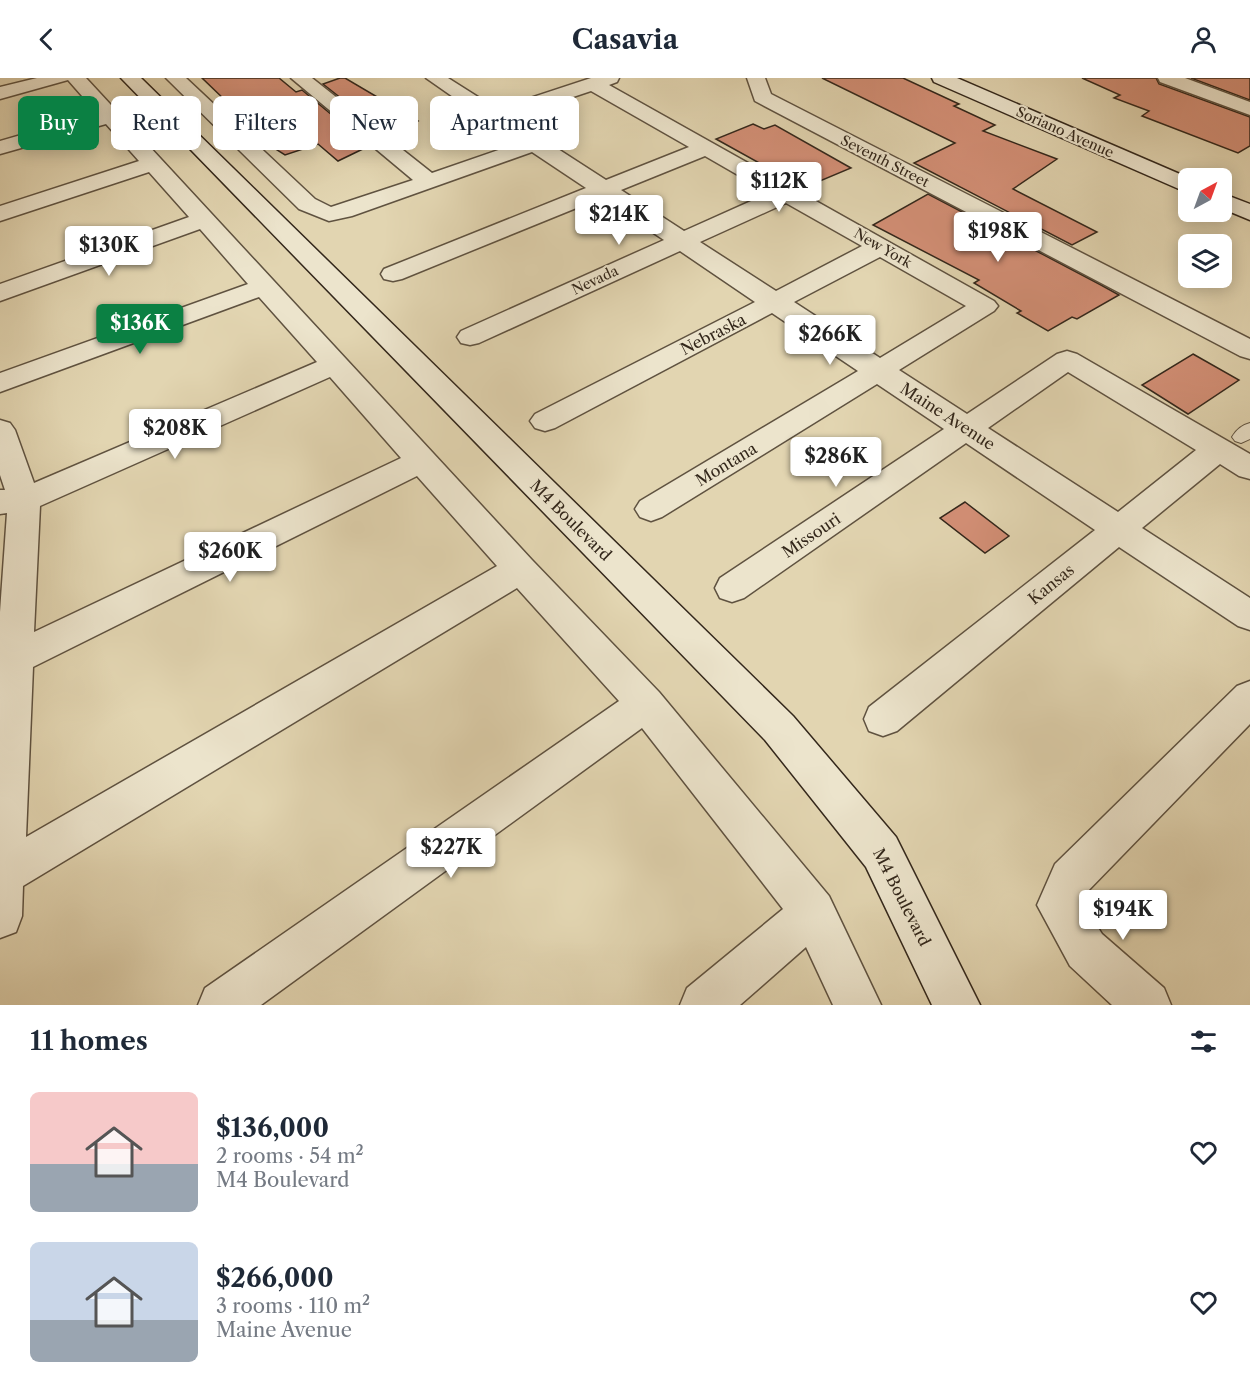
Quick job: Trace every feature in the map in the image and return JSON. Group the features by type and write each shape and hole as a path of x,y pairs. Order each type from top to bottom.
{"street":[{"path":"0,93 60,78"},
{"path":"76,78 520,569 646,704 813,912 857,1005"},
{"name":"M4 Boulevard","path":"129,78 779,728 881,852 956,1005"},
{"path":"175,78 307,204 329,214 352,209 518,150"},
{"path":"300,78 429,182"},
{"name":"Maine Avenue","path":"436,78 463,96"},
{"name":"Seventh Street","path":"756,78 762,97 1250,350"},
{"name":"Soriano Avenue","path":"941,78 1178,182"},
{"path":"1167,78 1250,109"},
{"path":"556,96 601,81"},
{"name":"New York","path":"601,81 706,148 985,306"},
{"path":"0,148 110,116"},
{"path":"393,274 706,148"},
{"name":"Maine Avenue","path":"544,150 1250,616"},
{"path":"0,214 153,163"},
{"name":"Nevada","path":"470,337 786,194"},
{"path":"1232,205 1250,213"},
{"path":"0,294 204,220"},
{"name":"Nebraska","path":"545,421 880,247"},
{"path":"0,383 265,286"},
{"name":"Montana","path":"651,509 985,306"},
{"name":"Missouri","path":"732,588 1067,360 1236,438"},
{"path":"12,501 336,364"},
{"path":"0,430 12,501 14,659 0,916"},
{"path":"1236,438 1250,468"},
{"name":"Kansas","path":"883,719 1236,438"},
{"path":"14,659 423,460"},
{"path":"2,875 520,569"},
{"path":"1148,1005 1086,950 1059,905 1070,879 1250,698"},
{"path":"222,1005 646,704"},
{"path":"704,1005 813,912"}],"building":[{"path":"202,78 279,78 296,92 302,90 309,96 221,96"},
{"path":"345,78 376,96 338,96 323,84"},
{"path":"822,78 903,78 959,104 954,106 995,125 983,131 1057,159 1013,189 1097,232 1072,245 914,163 955,143"},
{"path":"1082,78 1156,78 1159,84 1250,117 1250,146 1238,153 1142,116 1149,111 1114,98 1120,95"},
{"path":"1191,78 1250,78 1250,100"},
{"path":"318,103 330,113 330,150 361,150 338,161 318,144"},
{"path":"753,124 764,129 775,125 851,168 820,181 788,163 772,170 716,139"},
{"path":"277,150 300,150 285,155"},
{"path":"928,194 1119,295 1077,319 1072,317 1048,331 1017,313 1021,311 974,283 979,280 873,225"},
{"path":"1193,354 1239,380 1188,414 1142,385"},
{"path":"965,502 1009,536 985,553 940,518"}]}
